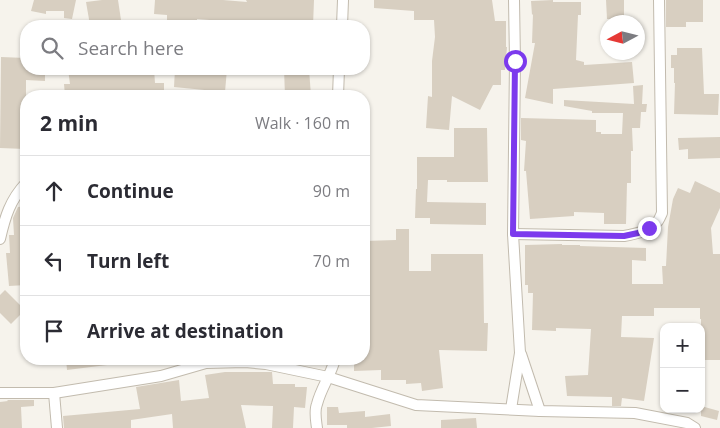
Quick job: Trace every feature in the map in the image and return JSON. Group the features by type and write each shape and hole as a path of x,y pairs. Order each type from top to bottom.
{"street":[{"path":"342,20 343,0"},
{"path":"511,409 520,353 513,234 514,0"},
{"path":"513,234 624,236 638,233 658,221 662,213 659,0"},
{"path":"338,90 339,75"},
{"path":"0,239 6,215 20,195"},
{"path":"520,353 540,411"},
{"path":"0,393 54,393 162,376 199,365"},
{"path":"271,365 328,377 416,405 635,413 687,423 695,428"},
{"path":"317,428 317,404 334,365"},
{"path":"54,393 57,428"}],"building":[{"path":"34,0 76,0 72,19 64,18 64,11 46,11 46,14 31,11"},
{"path":"118,0 121,20 89,20 86,2"},
{"path":"155,0 247,2 246,0 314,0 313,20 167,20 167,15 154,14"},
{"path":"374,0 492,0 495,21 506,21 507,47 505,70 501,70 501,85 493,85 480,110 452,96 449,130 426,128 428,96 432,97 434,20 414,20 414,11 374,8"},
{"path":"553,0 553,2 581,2 581,15 578,15 576,60 584,62 584,65 632,62 634,83 553,89 553,104 525,98 535,43 532,43 533,14 531,1"},
{"path":"606,0 624,0 624,15 607,15"},
{"path":"666,0 703,0 703,22 686,22 686,27 666,27"},
{"path":"677,48 702,48 704,94 719,94 718,115 674,114 675,83 674,68 671,68 671,55 677,55"},
{"path":"1,57 20,58 20,75 45,75 45,81 26,80 26,90 20,90 20,149 0,148"},
{"path":"69,75 154,75 155,83 164,83 164,90 64,90 64,84 70,84"},
{"path":"175,75 226,75 225,90 174,87"},
{"path":"284,75 309,75 311,90 285,90"},
{"path":"643,85 642,104 647,104 646,112 641,112 640,128 632,128 631,183 627,183 626,224 604,224 604,213 574,212 574,216 530,219 526,171 524,171 526,141 521,140 521,118 596,120 596,132 601,132 601,134 622,134 623,113 592,113 592,111 564,106 564,100 634,104 633,86"},
{"path":"454,128 487,128 488,182 428,180 427,202 486,203 486,225 430,224 430,218 415,218 417,157 454,157"},
{"path":"720,137 720,158 688,159 688,149 679,150 678,138"},
{"path":"695,181 720,193 720,208 711,228 713,254 720,254 720,360 705,360 705,323 701,323 700,308 654,308 654,316 622,316 621,337 654,338 644,401 622,398 621,406 612,406 612,397 567,396 565,376 588,375 591,329 556,328 556,331 532,330 533,293 528,293 528,285 525,285 525,245 562,244 646,248 646,261 632,260 632,284 663,284 662,266 666,266 668,227 673,199 678,188 690,193"},
{"path":"18,207 20,207 20,285 9,286 6,253 10,253 9,235 14,235 13,218"},
{"path":"396,229 409,229 409,271 431,271 431,254 483,254 484,323 488,323 487,351 439,350 443,388 422,391 421,383 406,384 406,380 381,380 381,370 354,371 354,365 370,365 370,241 396,240"},
{"path":"5,290 20,305 20,315 11,324 0,313 0,295"},
{"path":"67,365 107,365 67,370"},
{"path":"225,372 272,372 273,384 295,384 295,387 307,387 305,408 294,407 293,428 272,428 273,406 241,405 246,428 173,428 172,414 131,420 131,428 64,428 63,416 140,409 136,387 179,380 181,401 209,398 205,375"},
{"path":"7,400 34,400 34,406 21,407 22,428 0,428 0,402"},
{"path":"327,407 338,407 339,413 365,411 365,417 390,414 391,426 347,428 347,425 327,425"},
{"path":"705,407 719,411 717,420 701,416 701,413 705,413"},
{"path":"476,418 477,428 441,428 441,420"}],"route":[{"path":"515,61 513,234 624,236 649,228"}]}
